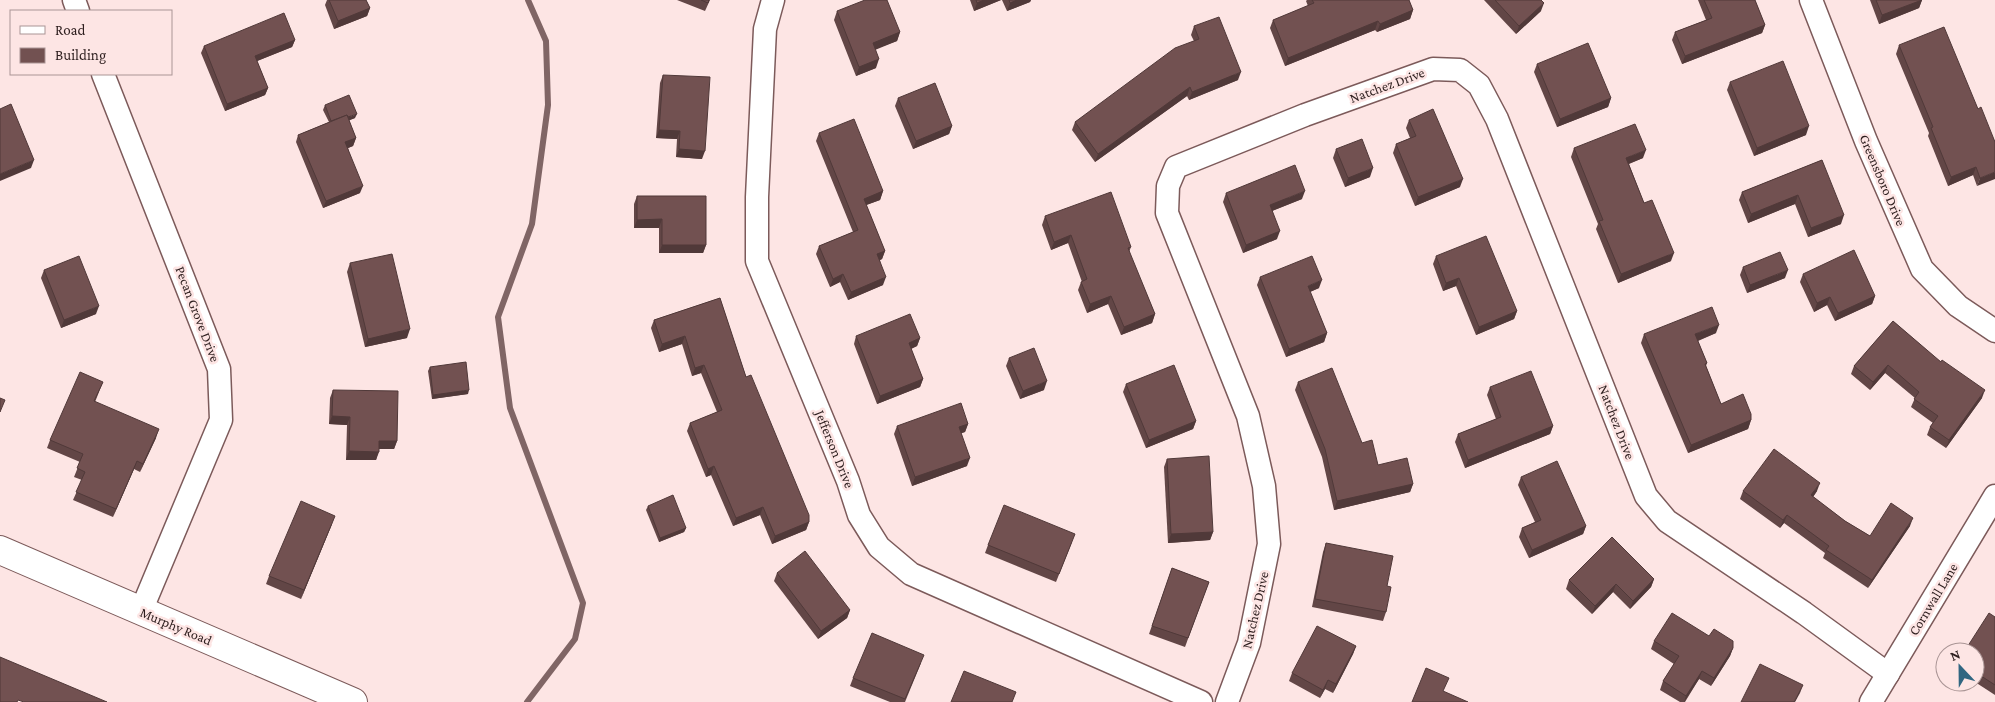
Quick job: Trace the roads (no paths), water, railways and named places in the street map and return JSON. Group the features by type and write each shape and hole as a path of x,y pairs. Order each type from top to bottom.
{"main road":[{"name":"Murphy Road","path":"0,550 353,702"}],"street":[{"name":"Jefferson Drive","path":"773,0 765,29 757,197 757,261 848,481 859,515 880,547 911,574 1200,702"},
{"name":"Greensboro Drive","path":"1811,0 1866,141 1922,269 1958,306 1995,330"},
{"name":"Natchez Drive","path":"1226,702 1249,643 1269,544 1264,486 1248,416 1167,213 1168,186 1176,167 1304,115 1433,69 1460,70 1479,85 1497,119 1646,496 1667,521 1804,613 1888,674"},
{"name":"Pecan Grove Drive","path":"103,75 219,369 221,420 141,611"},
{"name":"Cornwall Lane","path":"1871,702 1995,496"}],"waterway":[{"path":"527,702 575,639 583,603 510,408 498,317 532,224 548,105 546,41 528,0"}]}
